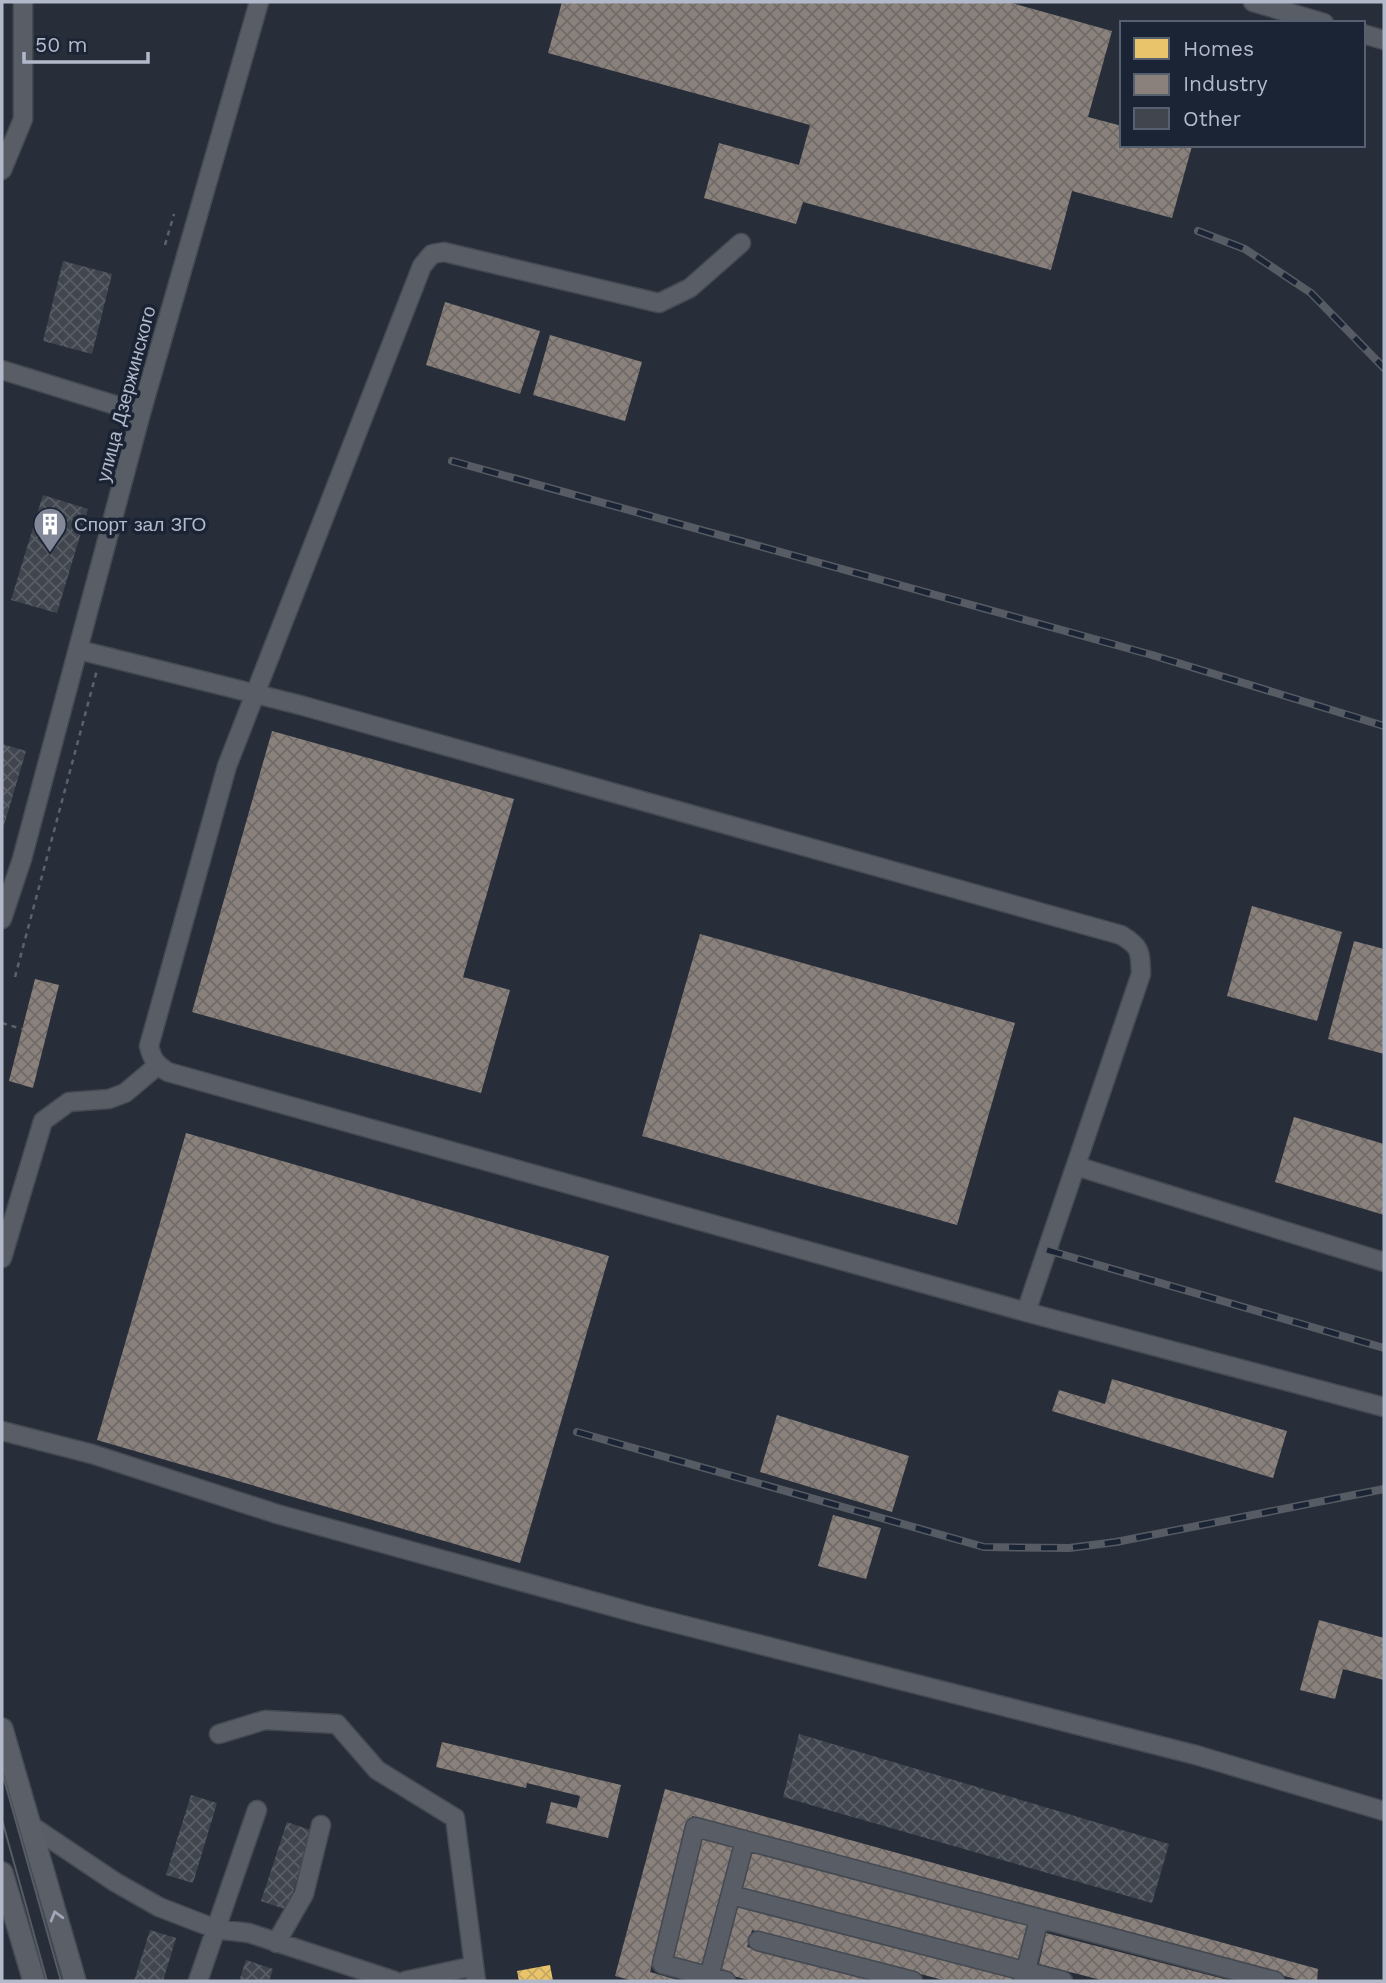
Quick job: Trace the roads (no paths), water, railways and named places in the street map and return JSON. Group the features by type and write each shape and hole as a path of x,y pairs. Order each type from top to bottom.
{"main road":[{"path":"2,1729 75,1981"},
{"path":"2,1873 34,1981"}],"street":[{"path":"2,170 23,119 23,2"},
{"name":"улица Дзержинского","path":"2,919 22,859 141,414 257,2"},
{"path":"1253,2 1317,21"},
{"path":"1365,35 1384,40"},
{"path":"741,243 690,288 659,303 444,252 432,254 422,266 227,766 149,1046 157,1066 181,1076 1026,1312 1384,1407"},
{"path":"2,370 141,414"},
{"path":"79,650 255,694 1128,939 1136,944 1140,954 1141,974 1026,1312"},
{"path":"2,1258 43,1121 69,1102 109,1099 125,1093 157,1066"},
{"path":"1076,1166 1384,1262"},
{"path":"2,1431 92,1454 277,1514 643,1615 1196,1755 1384,1811"},
{"path":"219,1734 265,1720 337,1724 377,1770 455,1818 475,1973 405,1981"},
{"path":"198,1981 257,1811"},
{"path":"30,1825 115,1882 159,1907 216,1929 248,1933 395,1981"},
{"path":"276,1943 304,1894 321,1825"},
{"path":"745,1840 731,1895 718,1979 662,1964 695,1827 745,1840 1039,1919 1275,1981"},
{"path":"731,1895 1024,1976 1063,1981"},
{"path":"1024,1976 1039,1919"},
{"path":"758,1941 913,1981"}],"tram line":[{"path":"2,1772 61,1981"},
{"path":"2,1820 47,1981"}],"railway":[{"path":"1198,231 1245,249 1311,293 1384,368"},
{"path":"452,461 1152,655 1384,726"},
{"path":"1047,1250 1384,1348"},
{"path":"577,1432 984,1547 1069,1548 1116,1542 1384,1489"}],"place":[{"name":"Спорт зал ЗГО","path":"50,554"}]}
